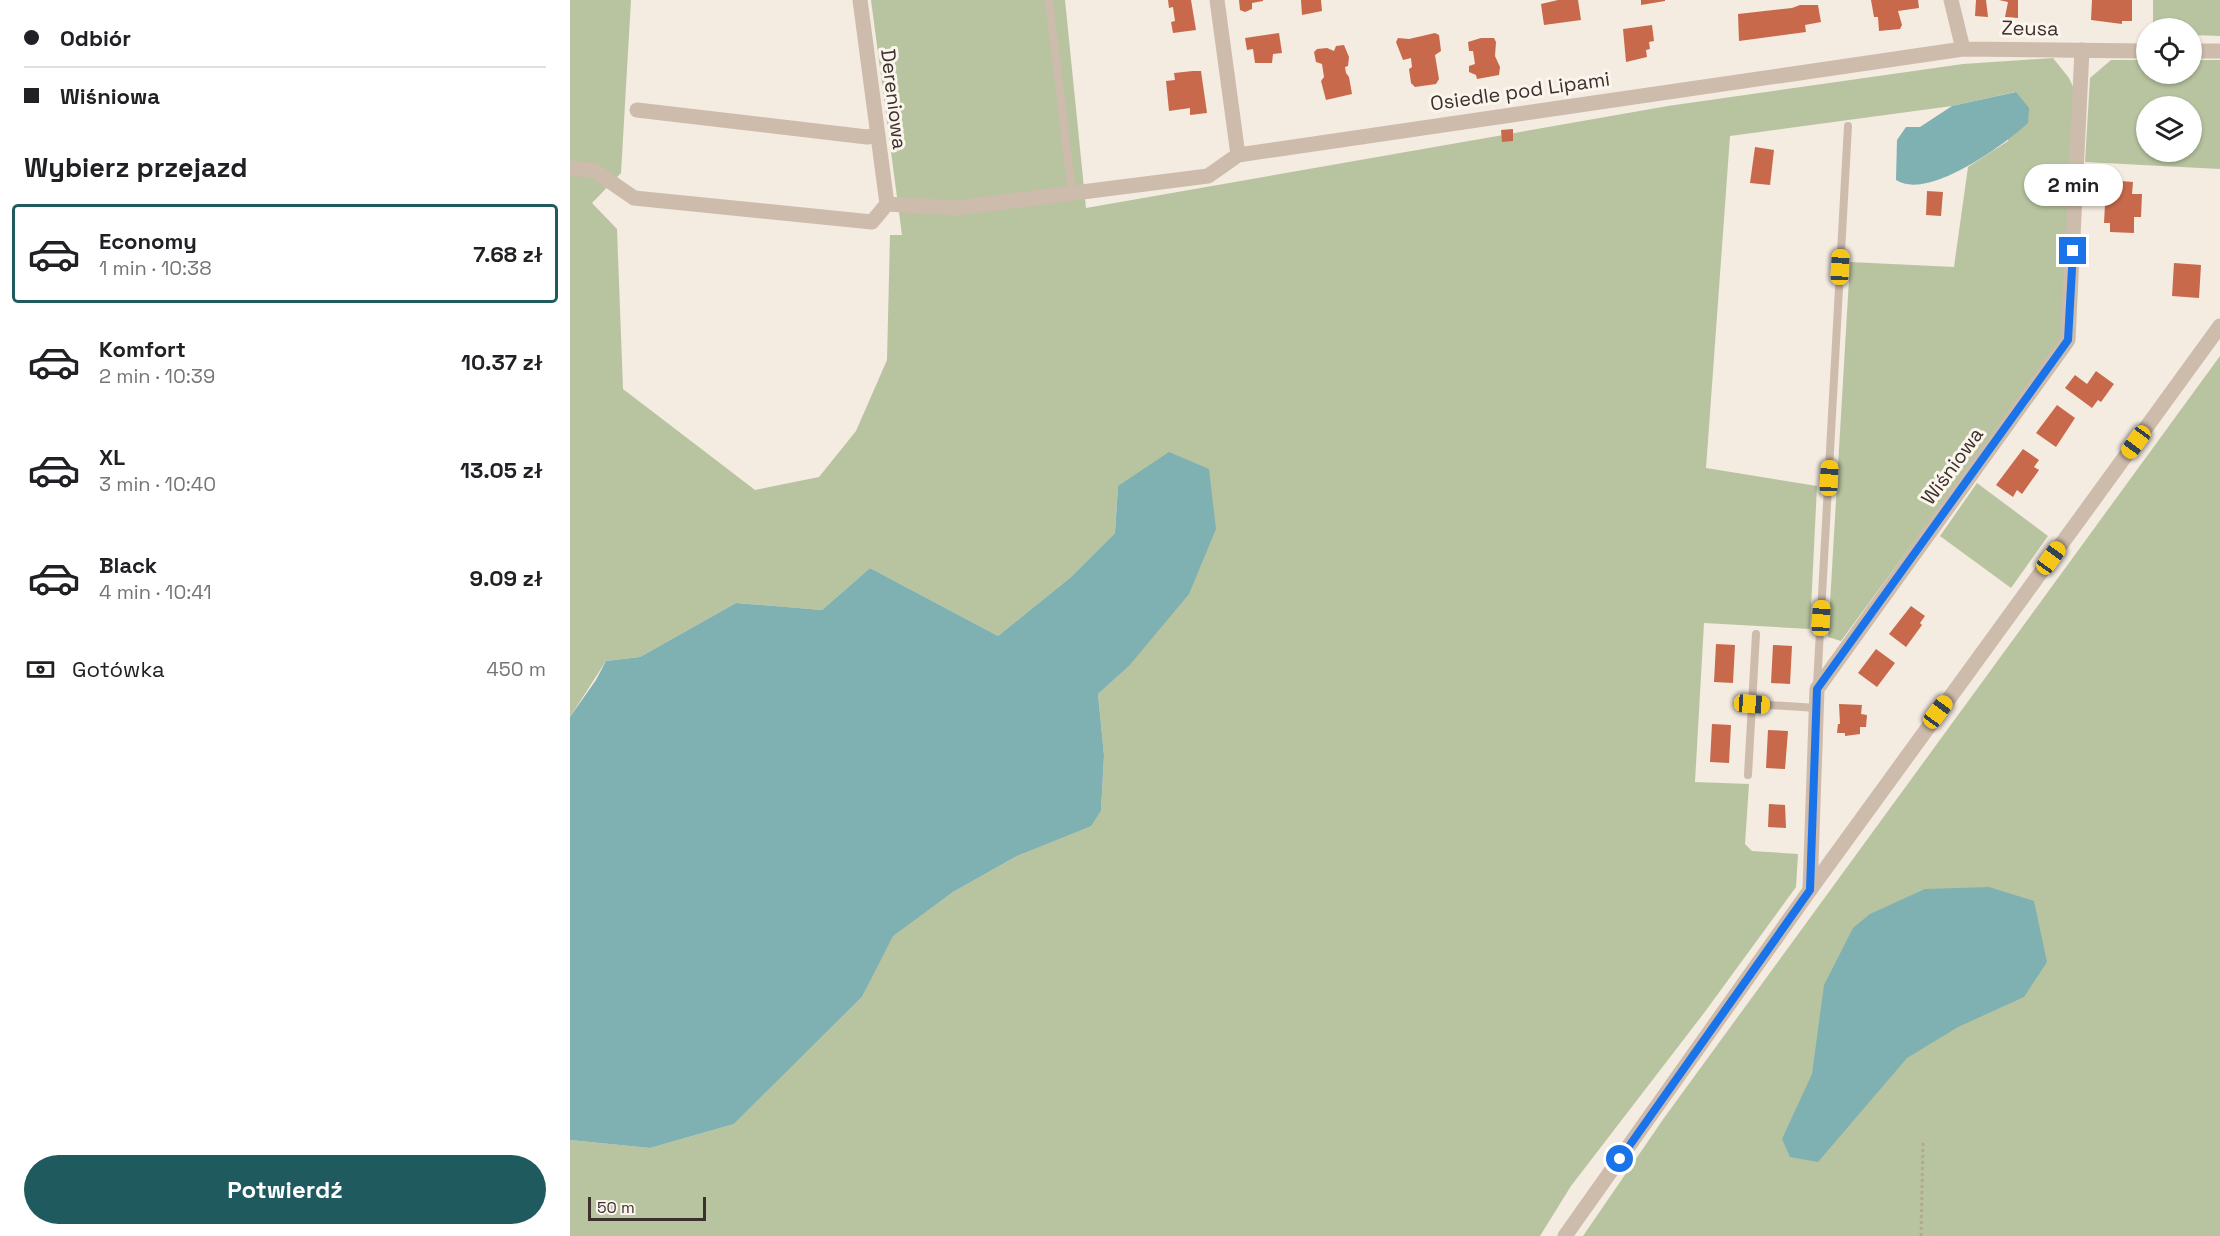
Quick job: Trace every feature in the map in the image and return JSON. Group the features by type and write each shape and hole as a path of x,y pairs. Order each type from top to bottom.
{"street":[{"name":"Dereniowa","path":"860,0 886,204"},
{"path":"570,168 595,171 634,198 872,222 886,204 956,208 1208,176 1238,155 1217,0"},
{"path":"1951,0 1963,49"},
{"name":"Osiedle pod Lipami","path":"1238,155 1963,49"},
{"name":"Zeusa","path":"1963,49 2136,51"},
{"name":"Wiśniowa","path":"1817,689 2068,340 2082,50"},
{"path":"2202,51 2220,51"},
{"path":"637,110 867,137 878,135"},
{"path":"1565,1236 1810,890 2220,326"},
{"path":"1810,890 1817,689"}],"lane":[{"path":"1049,0 1072,194"},
{"path":"1817,689 1848,126"},
{"path":"1748,775 1756,634"},
{"path":"1752,704 1816,708"}],"path":[{"path":"1921,1236 1923,1143"}],"green space":[{"path":"570,0 631,0 621,173 592,203 617,229 623,389 755,490 819,477 856,431 887,360 890,235 902,235 871,0 1065,0 1086,208 1668,106 1963,64 2053,58 2069,78 2079,100 2063,339 1841,641 1828,637 1850,262 1954,267 1968,167 2008,141 2015,92 1952,106 1730,136 1706,468 1817,486 1810,629 1704,623 1695,782 1749,784 1745,844 1752,851 1798,854 1796,887 1704,1013 1571,1186 1540,1236 570,1236 570,1140 650,1148 734,1124 862,997 892,936 953,892 1017,856 1091,825 1101,811 1104,755 1098,694 1128,667 1118,486 1115,533 1071,577 998,636 870,568 822,610 736,603 640,657 606,661 570,717"},
{"path":"2153,0 2220,0 2220,36 2202,35 2202,18 2153,18"},
{"path":"2111,60 2136,60 2136,84 2202,84 2202,60 2220,60 2220,169 2085,162 2090,78"},
{"path":"2220,356 2220,1236 1583,1236 1664,1118"},
{"path":"1977,483 2048,536 2011,588 1940,536"}],"water":[{"path":"2016,92 2029,108 2028,123 2002,144 1965,168 1946,177 1927,183 1910,184 1896,180 1897,140 1906,127 1920,127 1952,106"},
{"path":"1169,452 1209,469 1216,529 1189,594 1128,667 1098,694 1104,755 1101,811 1091,826 1017,856 953,892 893,936 862,997 734,1124 650,1148 570,1140 570,717 596,680 606,661 640,657 736,603 822,610 870,568 998,636 1071,577 1115,533 1118,486"},
{"path":"1989,887 2034,901 2047,962 2024,997 1958,1027 1907,1058 1818,1162 1790,1157 1782,1139 1812,1074 1824,985 1853,928 1870,914 1925,889"}],"building":[{"path":"1168,0 1191,0 1196,30 1173,33 1171,22 1175,21 1173,7 1169,8"},
{"path":"1239,0 1263,1 1252,3 1252,9 1245,12 1240,10"},
{"path":"1301,0 1321,0 1322,11 1302,15"},
{"path":"1558,0 1578,0 1581,20 1544,25 1541,4"},
{"path":"1641,0 1665,0 1665,1 1641,5"},
{"path":"1871,0 1918,0 1919,8 1898,11 1902,25 1900,29 1879,31 1878,17 1874,17"},
{"path":"1976,0 1986,0 1988,17 1975,16"},
{"path":"1999,0 2018,0 2018,18 2005,17 2008,2"},
{"path":"2092,0 2132,0 2132,21 2122,21 2122,24 2091,20"},
{"path":"1800,5 1818,5 1821,22 1805,25 1806,32 1739,41 1738,14 1792,8"},
{"path":"1652,25 1654,41 1649,42 1650,49 1646,50 1647,57 1626,62 1623,29"},
{"path":"1279,33 1282,53 1273,54 1272,63 1255,63 1253,49 1247,50 1245,38"},
{"path":"1435,33 1439,35 1441,51 1435,55 1439,79 1436,84 1415,87 1411,83 1409,69 1412,67 1411,58 1403,60 1396,42 1398,38 1409,39"},
{"path":"1481,38 1494,38 1495,56 1500,67 1499,75 1477,79 1476,75 1469,72 1469,66 1475,64 1473,51 1469,51 1468,42"},
{"path":"1344,45 1349,57 1348,66 1345,67 1352,94 1326,100 1321,81 1324,77 1322,64 1316,62 1314,52 1317,49 1327,48 1334,51 1336,46"},
{"path":"1201,71 1207,113 1190,115 1190,108 1169,111 1166,81 1175,80 1174,73"},
{"path":"1513,129 1513,141 1502,142 1501,130"},
{"path":"1755,147 1774,150 1770,185 1750,183"},
{"path":"2101,177 2121,178 2121,181 2133,182 2132,194 2142,194 2141,217 2134,217 2134,233 2110,232 2110,223 2104,223 2105,204 2108,204 2108,200 2100,199"},
{"path":"1927,191 1943,192 1941,216 1926,215"},
{"path":"2174,263 2201,265 2199,298 2172,296"},
{"path":"2096,371 2114,384 2101,402 2098,400 2092,408 2065,388 2075,375 2087,384"},
{"path":"2057,405 2075,418 2056,447 2036,433"},
{"path":"2023,449 2039,460 2034,467 2039,470 2022,494 2017,490 2013,497 1996,485"},
{"path":"1911,606 1925,616 1920,623 1922,625 1906,647 1889,634"},
{"path":"1716,644 1735,645 1733,683 1714,682"},
{"path":"1773,645 1792,646 1790,684 1771,683"},
{"path":"1876,649 1895,663 1877,687 1858,673"},
{"path":"1839,704 1862,705 1861,714 1867,715 1866,727 1860,727 1860,734 1845,736 1845,733 1837,733 1838,724 1840,724"},
{"path":"1712,724 1731,725 1729,763 1710,762"},
{"path":"1768,730 1788,731 1785,769 1766,768"},
{"path":"1769,804 1785,805 1786,828 1768,827"}],"route":[{"path":"1620,1159 1810,890 1817,689 2068,340 2073,251"}]}
